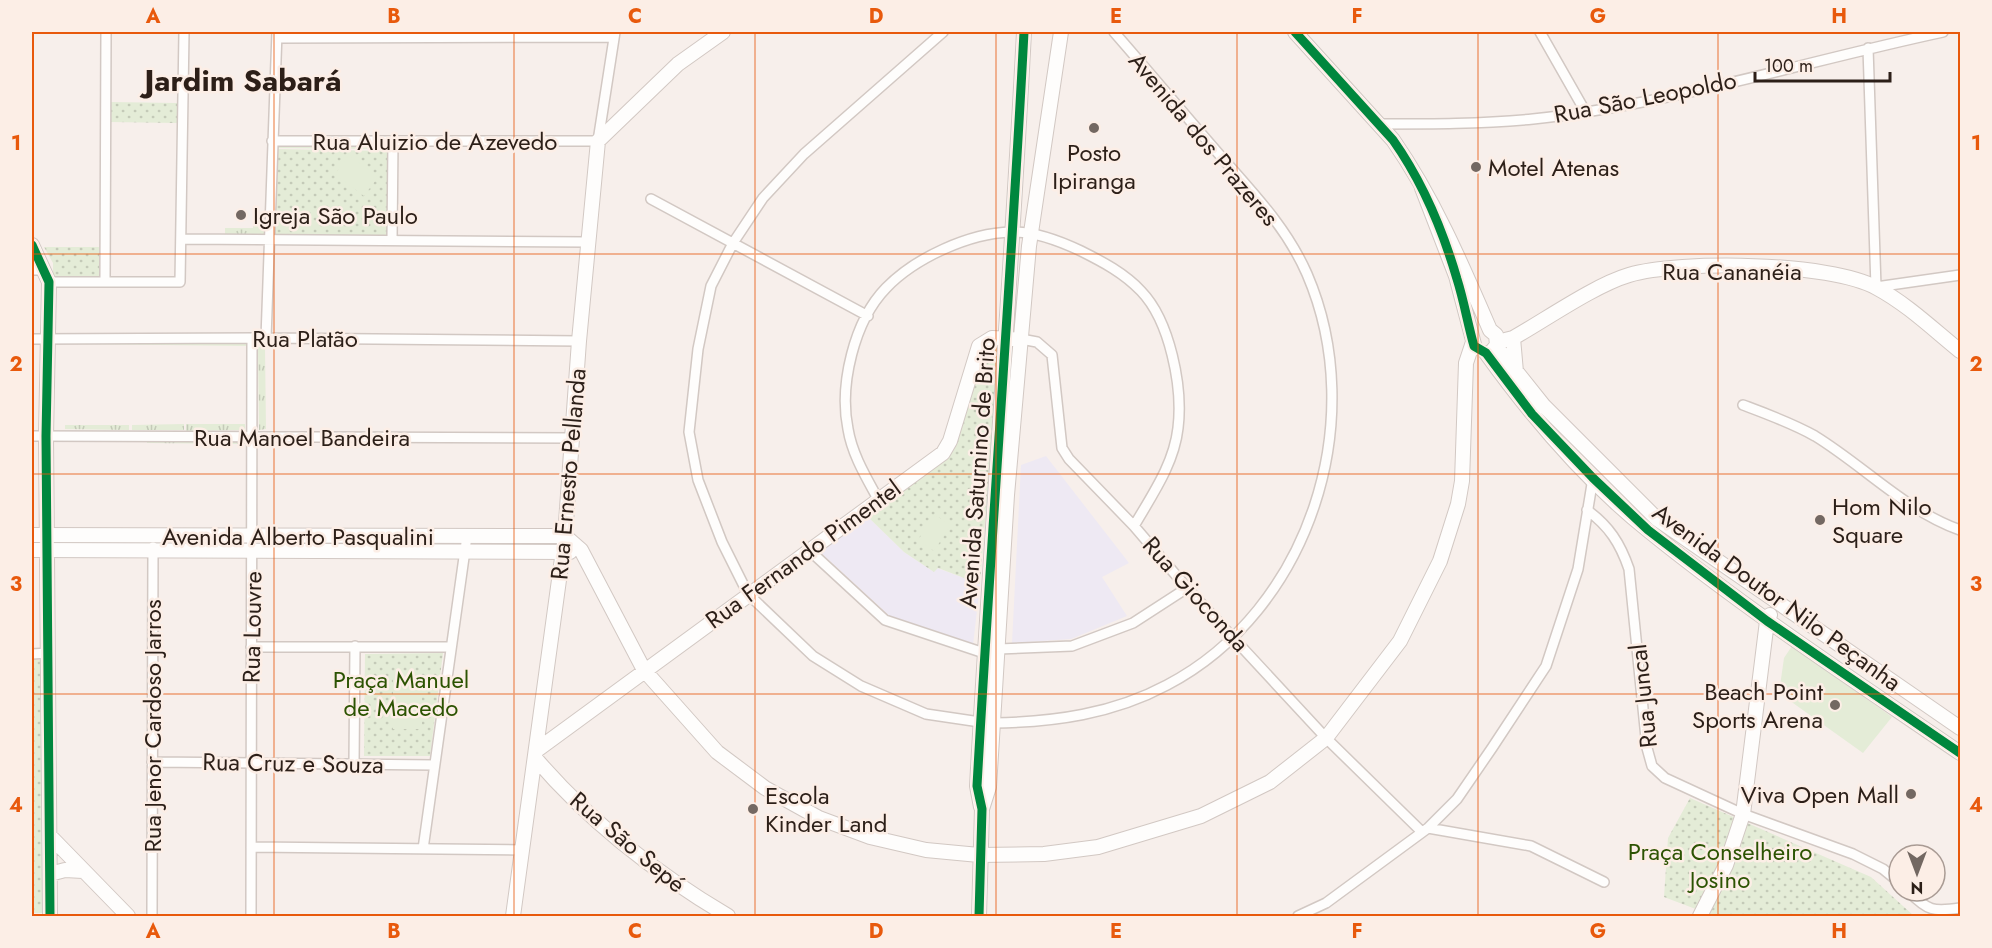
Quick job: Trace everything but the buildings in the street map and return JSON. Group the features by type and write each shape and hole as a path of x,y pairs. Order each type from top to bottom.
{"main road":[{"path":"598,141 678,64 723,32"},
{"name":"Avenida Saturnino de Brito","path":"987,722 984,653 1014,232 1024,32"},
{"name":"Avenida Saturnino de Brito","path":"979,916 982,809 977,786 998,653 1007,495 1031,234 1061,32"},
{"path":"1295,32 1379,124 1405,158 1438,216 1485,344"},
{"name":"Rua Ernesto Pellanda","path":"513,916 566,536 579,341 598,141"},
{"path":"566,536 581,550 644,670 717,752 765,788 819,818 870,837 926,850 979,855 1044,854 1098,847 1201,816 1261,787 1326,738 1400,641 1440,561 1458,504 1462,481 1466,366 1463,342 1464,310 1456,276 1422,188"},
{"path":"32,245 41,274 48,339 46,436 50,916"},
{"name":"Rua Cananéia","path":"1485,344 1513,338 1628,275 1668,267 1790,268 1824,273 1876,287 1960,351"},
{"path":"1464,310 1485,344"},
{"name":"Rua Fernando Pimentel","path":"537,754 644,670 947,447 979,346 992,338 1021,339"},
{"path":"1513,338 1516,372"},
{"path":"1466,366 1485,344"},
{"name":"Avenida Doutor Nilo Peçanha","path":"1485,344 1516,372 1544,406 1657,519 1960,728"},
{"name":"Avenida Doutor Nilo Peçanha","path":"1485,344 1532,414 1593,478 1648,530 1767,621 1960,753"},
{"name":"Avenida Alberto Pasqualini","path":"32,535 566,536"},
{"name":"Avenida Alberto Pasqualini","path":"32,550 563,553 581,550"},
{"path":"1700,916 1726,865 1743,814 1767,621 1777,602"},
{"path":"984,653 998,653"},
{"path":"1900,712 1911,695"},
{"name":"Rua São Sepé","path":"537,754 580,805 640,857 674,884 728,916"},
{"path":"50,836 128,916"},
{"path":"50,874 65,870 83,871"}],"street":[{"path":"105,282 106,32"},
{"path":"41,274 105,282 180,282 184,32"},
{"name":"Avenida dos Prazeres","path":"943,32 804,154 763,198 733,243 711,286 698,349 689,432 698,480 722,542 748,594 813,656 861,686 926,714 987,722 1064,719 1123,704 1168,685 1234,636 1285,569 1308,525 1321,489 1331,422 1329,360 1323,322 1305,271 1261,200 1114,32"},
{"path":"1540,32 1585,111"},
{"name":"Rua São Leopoldo","path":"1379,124 1486,122 1585,111 1660,98 1943,32"},
{"path":"266,338 277,35 614,34"},
{"name":"Rua Ernesto Pellanda","path":"598,141 614,34"},
{"path":"1868,48 1876,287 1960,275"},
{"name":"Rua Aluizio de Azevedo","path":"272,141 598,141"},
{"path":"392,240 393,141"},
{"path":"651,199 868,316"},
{"path":"878,499 854,453 845,406 846,380 851,356 868,316 885,289 925,259 967,239 1014,232 1031,234 1071,246 1110,265 1142,292 1166,332 1177,371 1178,427 1167,467 1134,526"},
{"path":"181,239 588,242"},
{"name":"Rua Louvre","path":"251,916 252,338"},
{"name":"Rua Platão","path":"32,339 266,338 579,341"},
{"name":"Rua Gioconda","path":"1021,339 1037,342 1052,355 1062,448 1065,454 1134,526 1187,588 1234,636 1326,738 1425,830"},
{"path":"1743,405 1773,416 1814,436 1936,521 1960,530"},
{"name":"Rua Manoel Bandeira","path":"32,436 573,438"},
{"path":"1298,916 1326,903 1425,830 1457,799 1546,666 1578,569 1593,478"},
{"name":"Rua Juncal","path":"1587,510 1612,533 1622,548 1629,569 1647,748 1652,766 1665,778 1743,814 1853,854 1887,872"},
{"name":"Rua Jenor Cardoso Jarros","path":"152,916 153,535"},
{"path":"423,849 467,536"},
{"path":"809,550 885,621 984,653"},
{"path":"998,653 1072,646 1133,623 1187,588"},
{"path":"251,646 451,647"},
{"path":"354,764 355,646"},
{"path":"32,654 49,653"},
{"name":"Rua Cruz e Souza","path":"152,762 434,765"},
{"path":"1425,830 1531,846 1604,882"},
{"path":"251,847 523,850"},
{"path":"1919,903 1929,909 1940,911 1960,908"}],"shaded area":[{"path":"1046,456 1129,563 1102,577 1127,616 1071,639 1012,643 1021,465"},
{"path":"866,515 904,552 934,572 937,568 980,584 973,645 893,619 818,550"}],"green space":[{"path":"110,102 177,103 177,123 110,122"},
{"path":"388,144 388,149 276,148 276,145"},
{"path":"276,149 388,151 387,236 274,234"},
{"path":"349,155 378,177 364,196 335,174"},
{"path":"268,218 268,234 225,234 225,228 253,228 254,219"},
{"path":"44,247 99,247 99,279 53,279 53,263"},
{"path":"70,342 248,343 248,346 70,344"},
{"path":"992,344 999,350 980,584 938,568 934,572 904,552 866,515 953,451 983,349"},
{"path":"258,347 265,347 266,429 259,430"},
{"path":"184,424 184,430 132,430 132,425"},
{"path":"186,424 245,424 245,430 186,431"},
{"path":"65,425 129,425 129,430 65,429"},
{"path":"250,439 246,444 147,443 147,440"},
{"path":"935,515 951,525 934,551 918,540"},
{"path":"260,537 463,538 463,549 260,547"},
{"name":"Beach Point Sports Arena","path":"1792,646 1892,717 1863,753 1779,693 1784,658"},
{"name":"Praça Manuel de Macedo","path":"443,653 430,756 364,756 365,654"},
{"path":"32,660 44,660 44,913 32,913"},
{"path":"393,677 422,677 422,729 393,729"},
{"name":"Praça Conselheiro Josino","path":"1690,798 1871,877 1887,892 1887,903 1900,903 1914,916 1714,916 1664,897 1668,838"}],"cycle path":[{"path":"979,916 982,809 977,786 1024,32"},
{"path":"1295,32 1393,140 1404,156 1431,207 1445,243 1474,346 1486,353 1532,414 1593,478 1648,530 1767,621 1960,753"},
{"path":"32,245 49,282 46,436 50,916"}],"place":[{"name":"Posto Ipiranga","path":"1094,128"},
{"name":"Motel Atenas","path":"1476,167"},
{"name":"Igreja São Paulo","path":"241,215"},
{"name":"Hom Nilo Square","path":"1820,520"},
{"name":"Beach Point Sports Arena","path":"1835,705"},
{"name":"Viva Open Mall","path":"1911,794"},
{"name":"Escola Kinder Land","path":"753,809"}],"district":[{"name":"Jardim Sabará","path":"243,80"}]}
